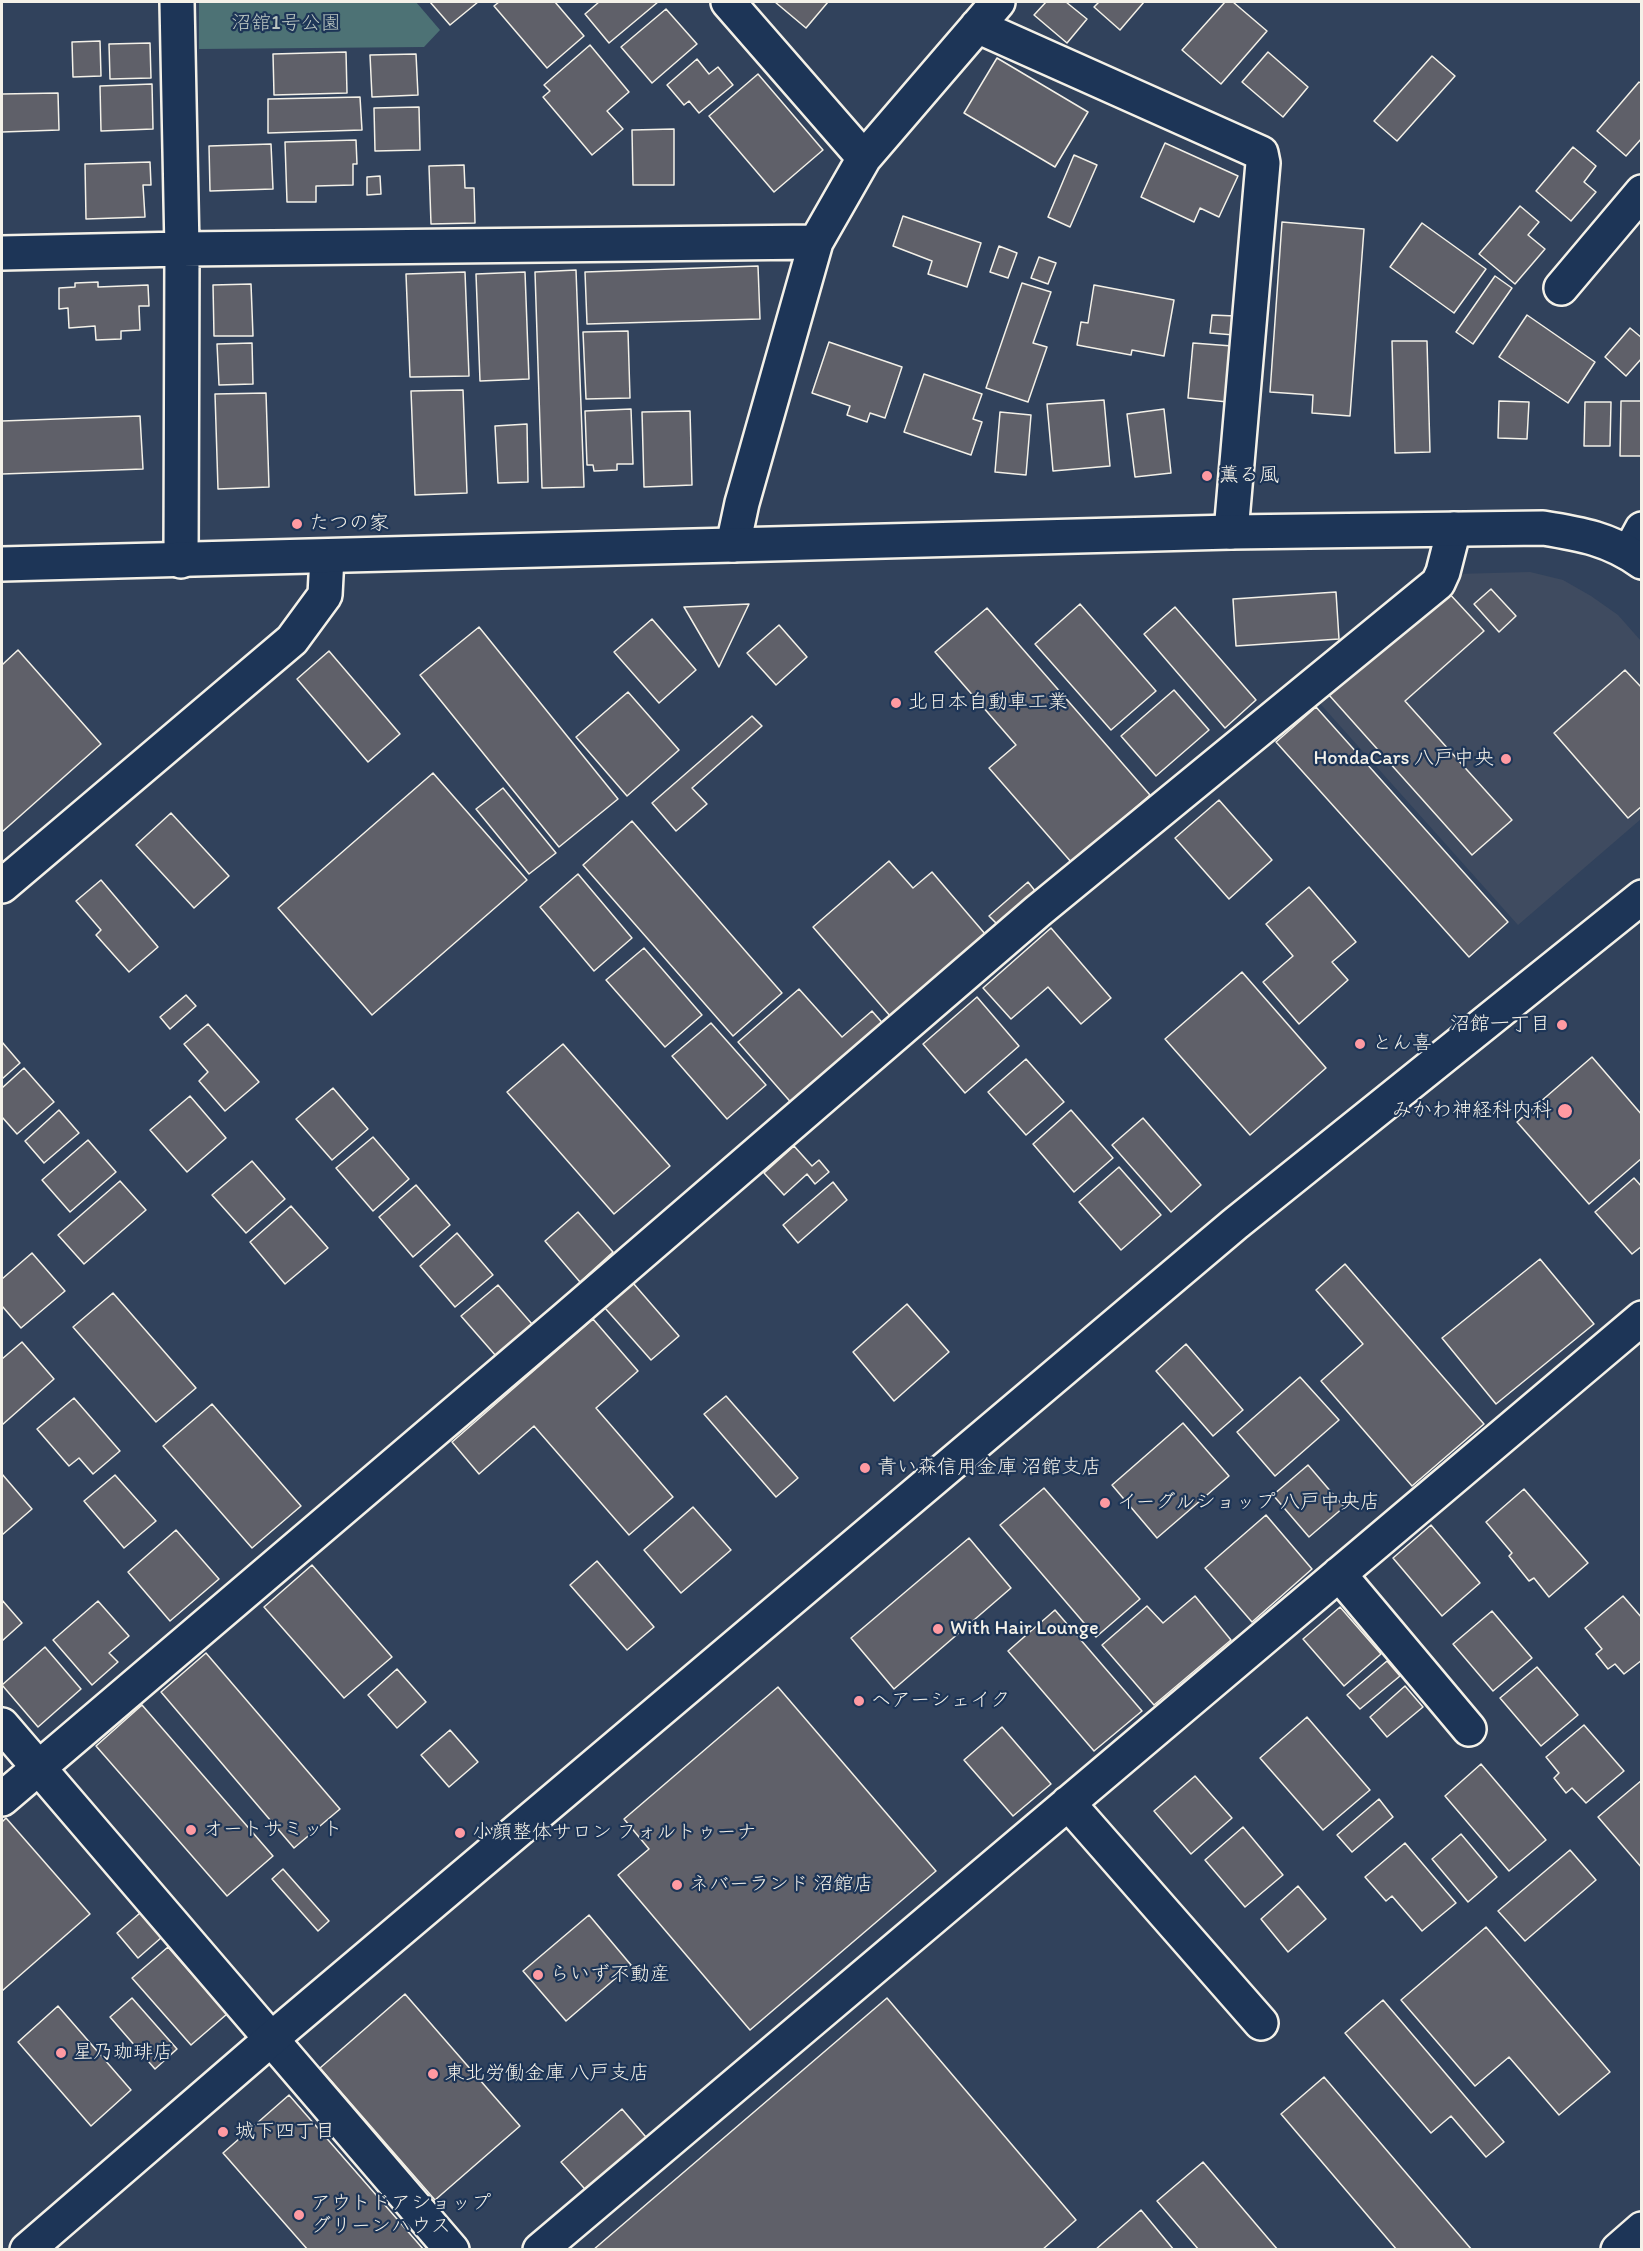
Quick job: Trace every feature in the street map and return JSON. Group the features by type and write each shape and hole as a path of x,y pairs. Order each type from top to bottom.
{"street":[{"path":"177,2 182,249 181,561"},
{"path":"728,2 864,158"},
{"path":"733,545 742,503 816,242 864,158 987,14 1261,153 1263,163 1231,532"},
{"path":"1561,288 1641,192"},
{"path":"2,253 816,242"},
{"path":"2,564 1231,532 1543,528 1590,536 1637,548"},
{"path":"2,1799 582,1305 1038,911 1438,583 1454,530"},
{"path":"2,885 292,640 325,595 327,557"},
{"path":"27,2250 270,2040 1235,1224 1641,897"},
{"path":"540,2250 1641,1318"},
{"path":"1338,1574 1469,1730"},
{"path":"2,1725 452,2250"},
{"path":"1068,1803 1261,2023"},
{"path":"1618,2250 1641,2229"}],"shaded area":[{"name":"HondaCars 八戸中央","path":"1530,572 1563,580 1591,596 1618,615 1641,641 1641,819 1518,925 1316,699 1456,574"}],"green space":[{"name":"沼舘1号公園","path":"199,2 416,2 440,30 424,47 199,49"}],"building":[{"path":"430,2 478,2 450,25"},
{"path":"499,2 555,2 584,36 547,68 494,6"},
{"path":"599,2 658,2 609,43 585,14"},
{"path":"775,2 828,2 806,28"},
{"path":"1046,2 1066,2 1087,19 1067,43 1034,15"},
{"path":"1099,2 1144,2 1120,30 1094,7"},
{"path":"1225,2 1233,2 1267,31 1221,84 1182,50"},
{"path":"666,9 697,44 652,83 621,47"},
{"path":"100,41 101,76 73,77 72,42"},
{"path":"150,43 151,78 110,79 109,44"},
{"path":"590,45 629,92 607,111 623,129 592,155 543,97 550,91 544,85"},
{"path":"346,52 347,93 274,95 273,54"},
{"path":"1268,52 1308,87 1283,117 1242,82"},
{"path":"416,54 418,95 372,97 370,55"},
{"path":"1432,56 1455,76 1397,141 1374,121"},
{"path":"997,58 1088,112 1055,167 964,113"},
{"path":"697,59 709,74 718,67 733,85 699,113 689,101 684,105 667,85"},
{"path":"758,74 823,150 774,192 709,116"},
{"path":"1639,82 1642,84 1642,138 1626,156 1597,131"},
{"path":"152,84 153,129 101,131 100,86"},
{"path":"58,93 59,130 2,132 2,94"},
{"path":"360,97 362,130 268,133 268,99"},
{"path":"419,107 420,150 375,151 374,108"},
{"path":"674,129 674,185 633,185 632,130"},
{"path":"356,140 357,164 353,164 353,185 316,186 316,202 287,202 285,142"},
{"path":"1165,143 1238,176 1219,217 1200,208 1194,222 1141,197"},
{"path":"271,144 273,189 210,191 209,146"},
{"path":"1573,147 1596,166 1584,182 1596,192 1571,221 1536,191"},
{"path":"1074,155 1097,165 1070,227 1048,217"},
{"path":"150,162 151,185 143,185 145,217 86,219 85,164"},
{"path":"464,165 465,188 474,188 475,223 431,224 429,166"},
{"path":"380,176 381,194 367,195 367,177"},
{"path":"1520,206 1539,222 1528,235 1545,249 1515,284 1479,254"},
{"path":"903,216 981,243 967,287 928,274 932,261 893,246"},
{"path":"1282,222 1364,229 1350,416 1312,413 1313,395 1270,392"},
{"path":"1422,223 1486,269 1454,313 1390,267"},
{"path":"999,246 1017,253 1008,278 990,272"},
{"path":"1039,257 1056,263 1048,284 1031,278"},
{"path":"758,266 760,319 587,324 585,272"},
{"path":"576,270 584,487 542,488 535,272"},
{"path":"465,272 469,376 410,377 406,274"},
{"path":"525,272 529,379 480,381 476,274"},
{"path":"1495,276 1512,288 1473,344 1456,332"},
{"path":"98,282 98,287 148,285 149,306 139,306 140,330 121,331 121,339 96,340 95,326 69,328 68,308 59,309 59,288 75,287 75,283"},
{"path":"1022,283 1051,292 1033,343 1047,347 1028,402 986,388"},
{"path":"251,284 253,336 214,336 213,285"},
{"path":"1094,285 1174,300 1164,356 1132,350 1131,355 1077,345 1081,322 1088,323"},
{"path":"1212,315 1235,316 1234,335 1210,333"},
{"path":"1527,315 1595,362 1568,403 1499,357"},
{"path":"1630,328 1642,338 1642,358 1626,376 1605,357"},
{"path":"628,331 630,398 586,399 583,332"},
{"path":"1392,341 1427,341 1430,452 1395,453"},
{"path":"829,342 902,367 885,418 870,413 867,422 847,415 850,406 812,393"},
{"path":"252,343 253,384 219,385 217,344"},
{"path":"1193,343 1232,346 1228,402 1188,398"},
{"path":"924,374 982,394 973,419 982,422 971,455 904,432"},
{"path":"463,390 467,493 415,495 411,391"},
{"path":"266,393 269,487 218,489 215,394"},
{"path":"1104,400 1110,466 1053,471 1047,404"},
{"path":"1499,401 1529,402 1527,439 1498,438"},
{"path":"1621,401 1642,401 1642,456 1620,456"},
{"path":"1585,402 1611,402 1610,446 1584,446"},
{"path":"631,409 633,464 617,464 617,470 594,471 593,465 587,465 585,411"},
{"path":"1164,409 1171,473 1135,477 1127,414"},
{"path":"690,411 692,485 644,487 642,412"},
{"path":"1000,412 1031,415 1026,475 995,472"},
{"path":"140,416 143,469 2,474 2,421"},
{"path":"527,424 528,482 498,483 495,426"},
{"path":"1491,589 1516,616 1499,632 1474,604"},
{"path":"1446,590 1484,631 1405,701 1512,820 1472,855 1329,695"},
{"path":"1336,592 1339,639 1236,646 1233,599"},
{"path":"749,604 719,667 684,607"},
{"path":"1080,604 1156,691 1111,730 1035,644"},
{"path":"1175,607 1256,700 1225,728 1144,634"},
{"path":"987,608 1150,795 1072,863 989,768 1016,745 935,652"},
{"path":"652,619 696,670 659,703 614,652"},
{"path":"779,625 807,657 776,685 747,653"},
{"path":"479,627 618,799 559,847 420,675"},
{"path":"18,650 101,744 2,832 2,665"},
{"path":"329,651 400,734 368,762 297,679"},
{"path":"1625,670 1642,688 1642,806 1628,818 1554,733"},
{"path":"1174,690 1209,730 1156,776 1121,736"},
{"path":"628,692 679,750 627,796 576,737"},
{"path":"1316,707 1508,922 1469,957 1276,742"},
{"path":"752,716 762,726 692,788 707,804 676,831 652,803"},
{"path":"433,773 527,880 372,1015 278,908"},
{"path":"503,788 556,853 529,874 476,809"},
{"path":"1219,800 1272,860 1229,899 1175,838"},
{"path":"171,813 229,876 194,908 136,845"},
{"path":"632,821 782,993 733,1036 583,865"},
{"path":"889,861 913,888 932,872 986,935 891,1017 813,927"},
{"path":"578,874 632,938 594,971 540,907"},
{"path":"101,880 158,947 129,972 96,935 101,930 76,901"},
{"path":"1028,882 1036,892 998,925 989,916"},
{"path":"1309,887 1356,942 1332,962 1348,980 1299,1024 1263,982 1293,956 1266,924"},
{"path":"1051,928 1111,998 1081,1024 1048,987 1011,1019 983,988"},
{"path":"644,948 702,1015 665,1047 606,980"},
{"path":"1242,972 1326,1068 1250,1135 1165,1039"},
{"path":"799,989 842,1037 872,1011 886,1027 795,1107 738,1042"},
{"path":"186,995 196,1006 170,1029 160,1017"},
{"path":"977,997 1019,1046 965,1093 923,1044"},
{"path":"711,1023 766,1085 727,1119 672,1056"},
{"path":"208,1024 259,1082 225,1111 199,1081 208,1072 184,1044"},
{"path":"2,1042 20,1063 2,1079"},
{"path":"563,1044 670,1166 614,1214 507,1092"},
{"path":"1592,1057 1642,1115 1642,1158 1589,1204 1517,1122"},
{"path":"1026,1059 1064,1102 1026,1135 988,1092"},
{"path":"24,1068 54,1102 17,1134 2,1117 2,1088"},
{"path":"333,1088 368,1129 332,1160 296,1119"},
{"path":"190,1096 226,1138 187,1172 150,1130"},
{"path":"59,1110 79,1133 44,1163 25,1141"},
{"path":"1071,1110 1113,1158 1074,1192 1033,1144"},
{"path":"1143,1118 1201,1185 1171,1212 1112,1145"},
{"path":"373,1137 409,1179 373,1211 336,1168"},
{"path":"88,1140 116,1172 70,1212 42,1180"},
{"path":"794,1146 812,1166 819,1160 829,1172 815,1184 807,1174 784,1195 764,1173"},
{"path":"252,1161 285,1199 246,1233 212,1195"},
{"path":"1119,1167 1161,1215 1121,1250 1079,1202"},
{"path":"1634,1178 1642,1187 1642,1246 1632,1254 1595,1212"},
{"path":"120,1181 146,1210 84,1264 58,1235"},
{"path":"833,1182 847,1200 798,1243 783,1225"},
{"path":"416,1185 450,1225 413,1257 379,1217"},
{"path":"291,1206 328,1248 285,1284 250,1242"},
{"path":"578,1212 613,1252 580,1282 545,1241"},
{"path":"457,1233 493,1275 455,1307 420,1266"},
{"path":"32,1253 65,1291 21,1328 2,1306 2,1279"},
{"path":"1540,1259 1594,1324 1496,1404 1442,1338"},
{"path":"1345,1264 1484,1424 1412,1486 1321,1381 1363,1344 1316,1290"},
{"path":"633,1283 679,1336 651,1360 605,1308"},
{"path":"498,1285 532,1324 496,1356 461,1316"},
{"path":"113,1293 196,1388 156,1422 73,1327"},
{"path":"907,1304 949,1352 894,1401 853,1352"},
{"path":"593,1319 638,1371 596,1408 673,1497 629,1535 534,1426 479,1474 452,1442"},
{"path":"22,1342 54,1379 2,1425 2,1359"},
{"path":"1186,1344 1243,1410 1213,1436 1156,1371"},
{"path":"1300,1377 1339,1420 1275,1476 1237,1432"},
{"path":"726,1396 798,1478 776,1497 704,1414"},
{"path":"74,1398 120,1451 93,1474 79,1458 69,1466 37,1429"},
{"path":"212,1404 301,1506 252,1548 163,1446"},
{"path":"1183,1423 1229,1476 1157,1538 1112,1485"},
{"path":"1308,1465 1344,1507 1309,1537 1273,1495"},
{"path":"2,1474 32,1509 2,1535"},
{"path":"115,1475 156,1521 124,1548 84,1501"},
{"path":"1044,1488 1140,1599 1096,1637 1000,1525"},
{"path":"1524,1489 1588,1563 1549,1597 1534,1578 1529,1581 1509,1556 1512,1553 1486,1522"},
{"path":"693,1507 731,1550 681,1593 644,1550"},
{"path":"1266,1515 1312,1569 1252,1622 1205,1568"},
{"path":"1431,1525 1480,1583 1442,1616 1393,1558"},
{"path":"176,1530 219,1579 170,1621 128,1572"},
{"path":"969,1538 1011,1588 894,1689 851,1638"},
{"path":"597,1561 654,1627 627,1650 570,1585"},
{"path":"312,1565 392,1657 344,1698 264,1607"},
{"path":"1195,1596 1231,1640 1154,1705 1102,1645 1147,1606 1163,1623"},
{"path":"1623,1596 1642,1618 1642,1660 1624,1674 1615,1664 1608,1669 1596,1654 1602,1649 1585,1628"},
{"path":"2,1600 22,1623 2,1641"},
{"path":"98,1601 129,1636 109,1653 118,1662 92,1685 53,1640"},
{"path":"1340,1607 1381,1654 1344,1686 1303,1639"},
{"path":"1055,1610 1142,1711 1094,1751 1008,1651"},
{"path":"1492,1611 1532,1658 1493,1691 1453,1644"},
{"path":"45,1647 81,1689 38,1727 2,1685"},
{"path":"206,1653 340,1809 294,1848 161,1692"},
{"path":"1387,1661 1400,1676 1360,1709 1347,1695"},
{"path":"1537,1667 1578,1715 1541,1746 1500,1698"},
{"path":"397,1669 426,1702 397,1728 368,1695"},
{"path":"1405,1686 1423,1707 1387,1737 1370,1717"},
{"path":"778,1687 936,1871 750,2030 618,1875 649,1849 624,1819"},
{"path":"142,1705 273,1856 227,1896 96,1746"},
{"path":"1307,1717 1370,1790 1323,1830 1260,1758"},
{"path":"1584,1725 1624,1771 1586,1803 1572,1788 1566,1793 1554,1778 1559,1773 1546,1757"},
{"path":"1002,1727 1051,1784 1013,1816 964,1760"},
{"path":"450,1730 478,1762 449,1787 421,1755"},
{"path":"1481,1764 1546,1840 1509,1871 1445,1796"},
{"path":"1195,1776 1232,1818 1191,1854 1154,1811"},
{"path":"1642,1780 1642,1868 1598,1817"},
{"path":"1379,1799 1393,1817 1352,1852 1337,1835"},
{"path":"6,1818 90,1914 2,1991 2,1822"},
{"path":"1243,1827 1283,1875 1245,1907 1205,1860"},
{"path":"1461,1834 1497,1877 1468,1902 1432,1859"},
{"path":"1405,1843 1456,1903 1422,1931 1392,1896 1386,1901 1365,1877"},
{"path":"1570,1850 1596,1880 1525,1941 1498,1911"},
{"path":"283,1869 329,1921 318,1931 272,1879"},
{"path":"1298,1886 1326,1919 1288,1952 1261,1919"},
{"path":"140,1913 162,1937 138,1958 117,1933"},
{"path":"589,1915 631,1965 566,2021 523,1971"},
{"path":"1486,1927 1610,2072 1559,2115 1509,2057 1475,2086 1401,2000"},
{"path":"168,1947 227,2014 191,2045 132,1978"},
{"path":"405,1994 520,2126 435,2200 320,2068"},
{"path":"132,1998 177,2049 155,2069 110,2017"},
{"path":"887,1998 1076,2220 1042,2250 593,2250"},
{"path":"1383,2000 1504,2142 1486,2157 1451,2116 1431,2133 1345,2033"},
{"path":"58,2006 131,2090 91,2126 18,2042"},
{"path":"1324,2077 1472,2250 1397,2250 1281,2114"},
{"path":"289,2095 424,2250 308,2250 223,2153"},
{"path":"622,2109 651,2143 591,2196 561,2162"},
{"path":"1203,2162 1278,2250 1199,2250 1157,2201"},
{"path":"1141,2210 1174,2250 1095,2250"}],"place":[{"name":"薫る風","path":"1207,476"},
{"name":"たつの家","path":"297,524"},
{"name":"北日本自動車工業","path":"896,703"},
{"name":"HondaCars 八戸中央","path":"1506,759"},
{"name":"沼館一丁目","path":"1562,1025"},
{"name":"とん喜","path":"1360,1044"},
{"name":"みかわ神経科内科","path":"1565,1111"},
{"name":"青い森信用金庫 沼館支店","path":"865,1468"},
{"name":"イーグルショップ 八戸中央店","path":"1105,1503"},
{"name":"With Hair Lounge","path":"938,1629"},
{"name":"ヘアーシェイク","path":"859,1701"},
{"name":"オートサミット","path":"191,1830"},
{"name":"小顔整体サロン フォルトゥーナ","path":"460,1833"},
{"name":"ネバーランド 沼館店","path":"677,1885"},
{"name":"らいず不動産","path":"538,1975"},
{"name":"星乃珈琲店","path":"61,2053"},
{"name":"東北労働金庫 八戸支店","path":"433,2074"},
{"name":"城下四丁目","path":"223,2132"},
{"name":"アウトドアショップ グリーンハウス","path":"299,2215"}]}
